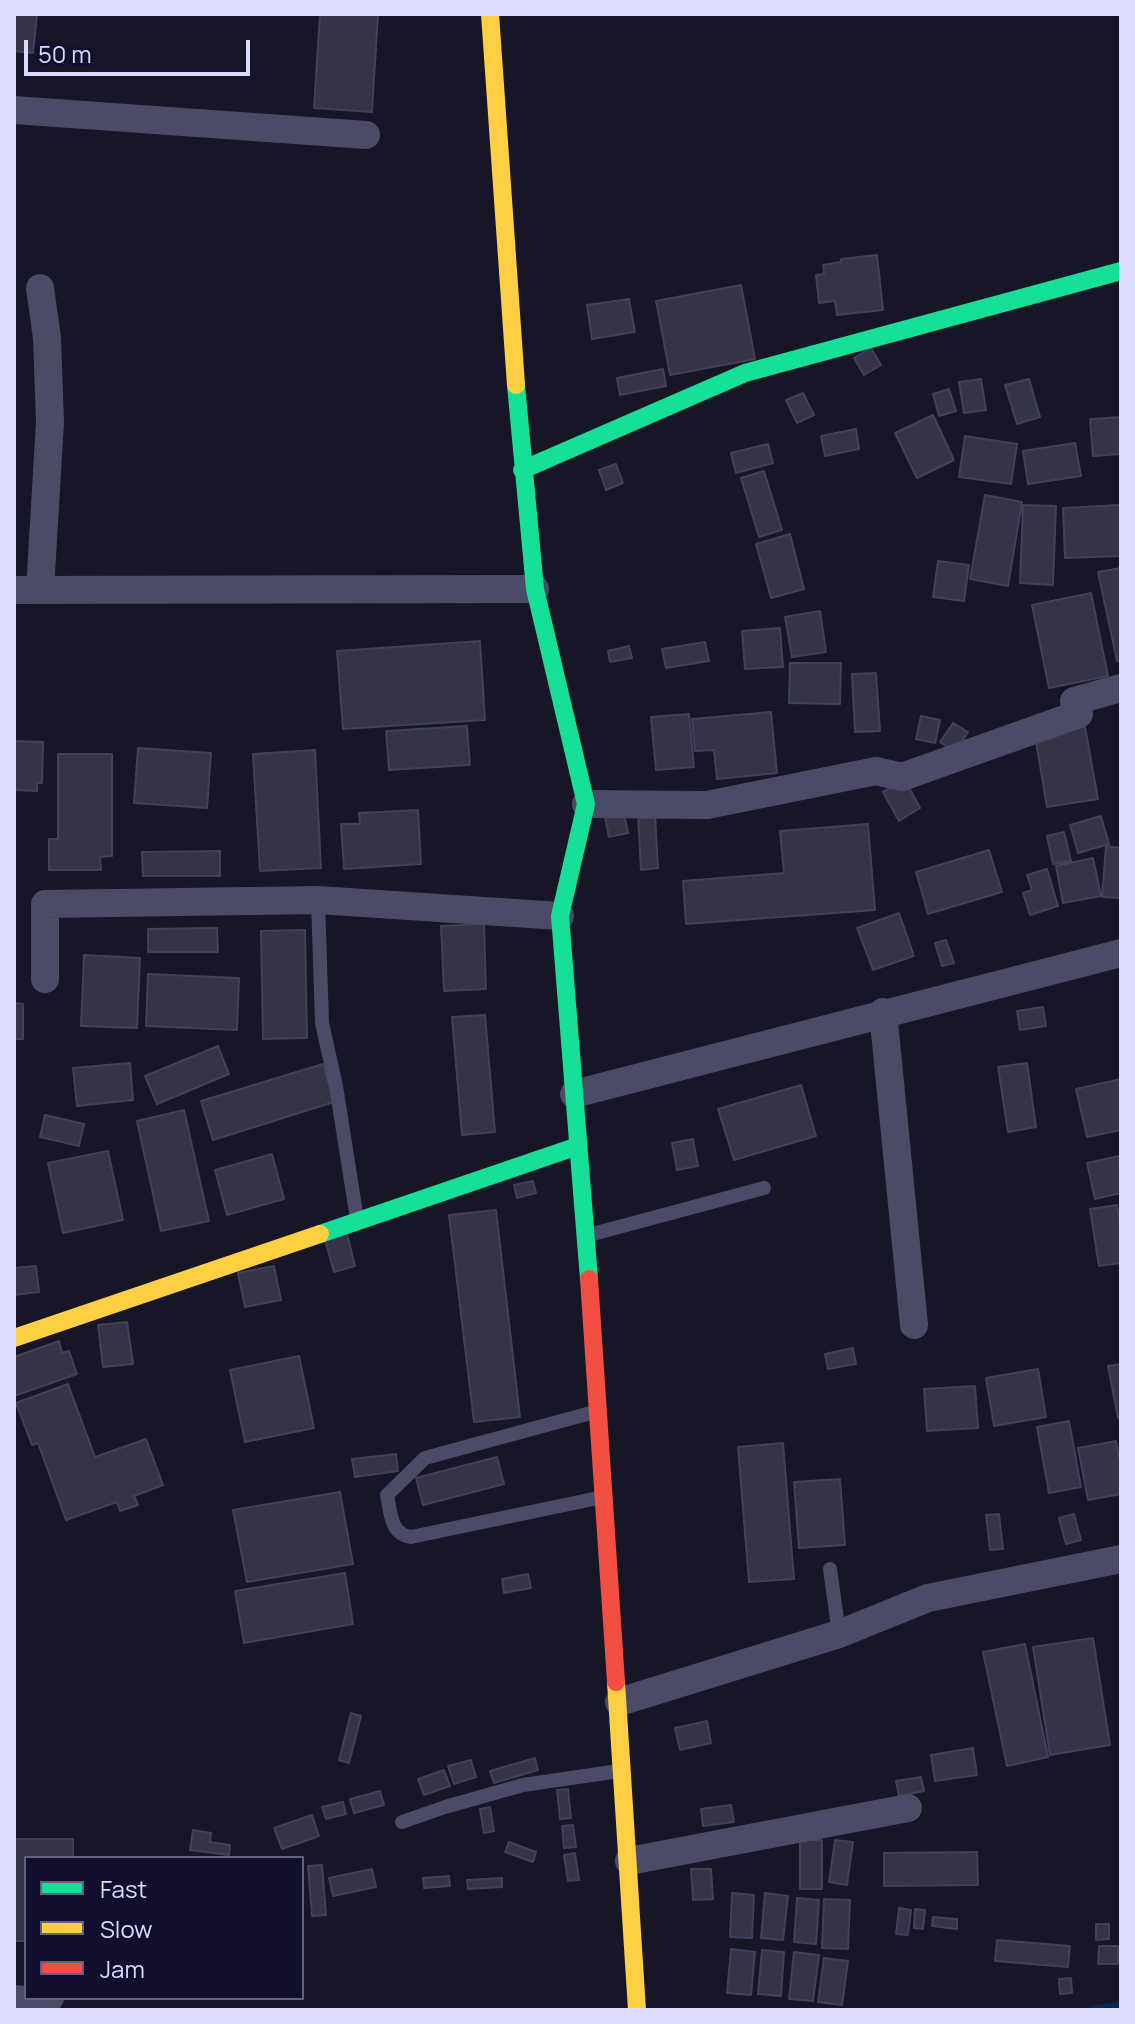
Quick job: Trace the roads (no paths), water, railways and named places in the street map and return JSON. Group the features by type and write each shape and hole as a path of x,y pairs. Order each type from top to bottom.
{"street":[{"path":"490,14 522,470 535,589 586,804 560,916 599,1411 637,2010"},
{"path":"14,110 366,135"},
{"path":"522,470 745,373 1121,271"},
{"path":"40,288 47,338 50,422 27,590 535,589"},
{"path":"586,804 707,805 876,771 902,777 1079,714 1074,701 1121,688"},
{"path":"45,979 45,904 318,900 560,916"},
{"path":"574,1094 1121,953"},
{"path":"883,1012 914,1325"},
{"path":"14,1338 578,1146"},
{"path":"619,1702 839,1634 928,1598 1121,1559"},
{"path":"629,1861 908,1808"}],"lane":[{"path":"318,900 322,1023 336,1086 357,1219"},
{"path":"585,1236 764,1188"},
{"path":"599,1411 425,1458 387,1495 395,1530 401,1536 411,1537 603,1497"},
{"path":"830,1569 839,1634"},
{"path":"402,1822 523,1785 624,1770"}],"waterway":[{"path":"1093,2010 1121,2006"}]}
